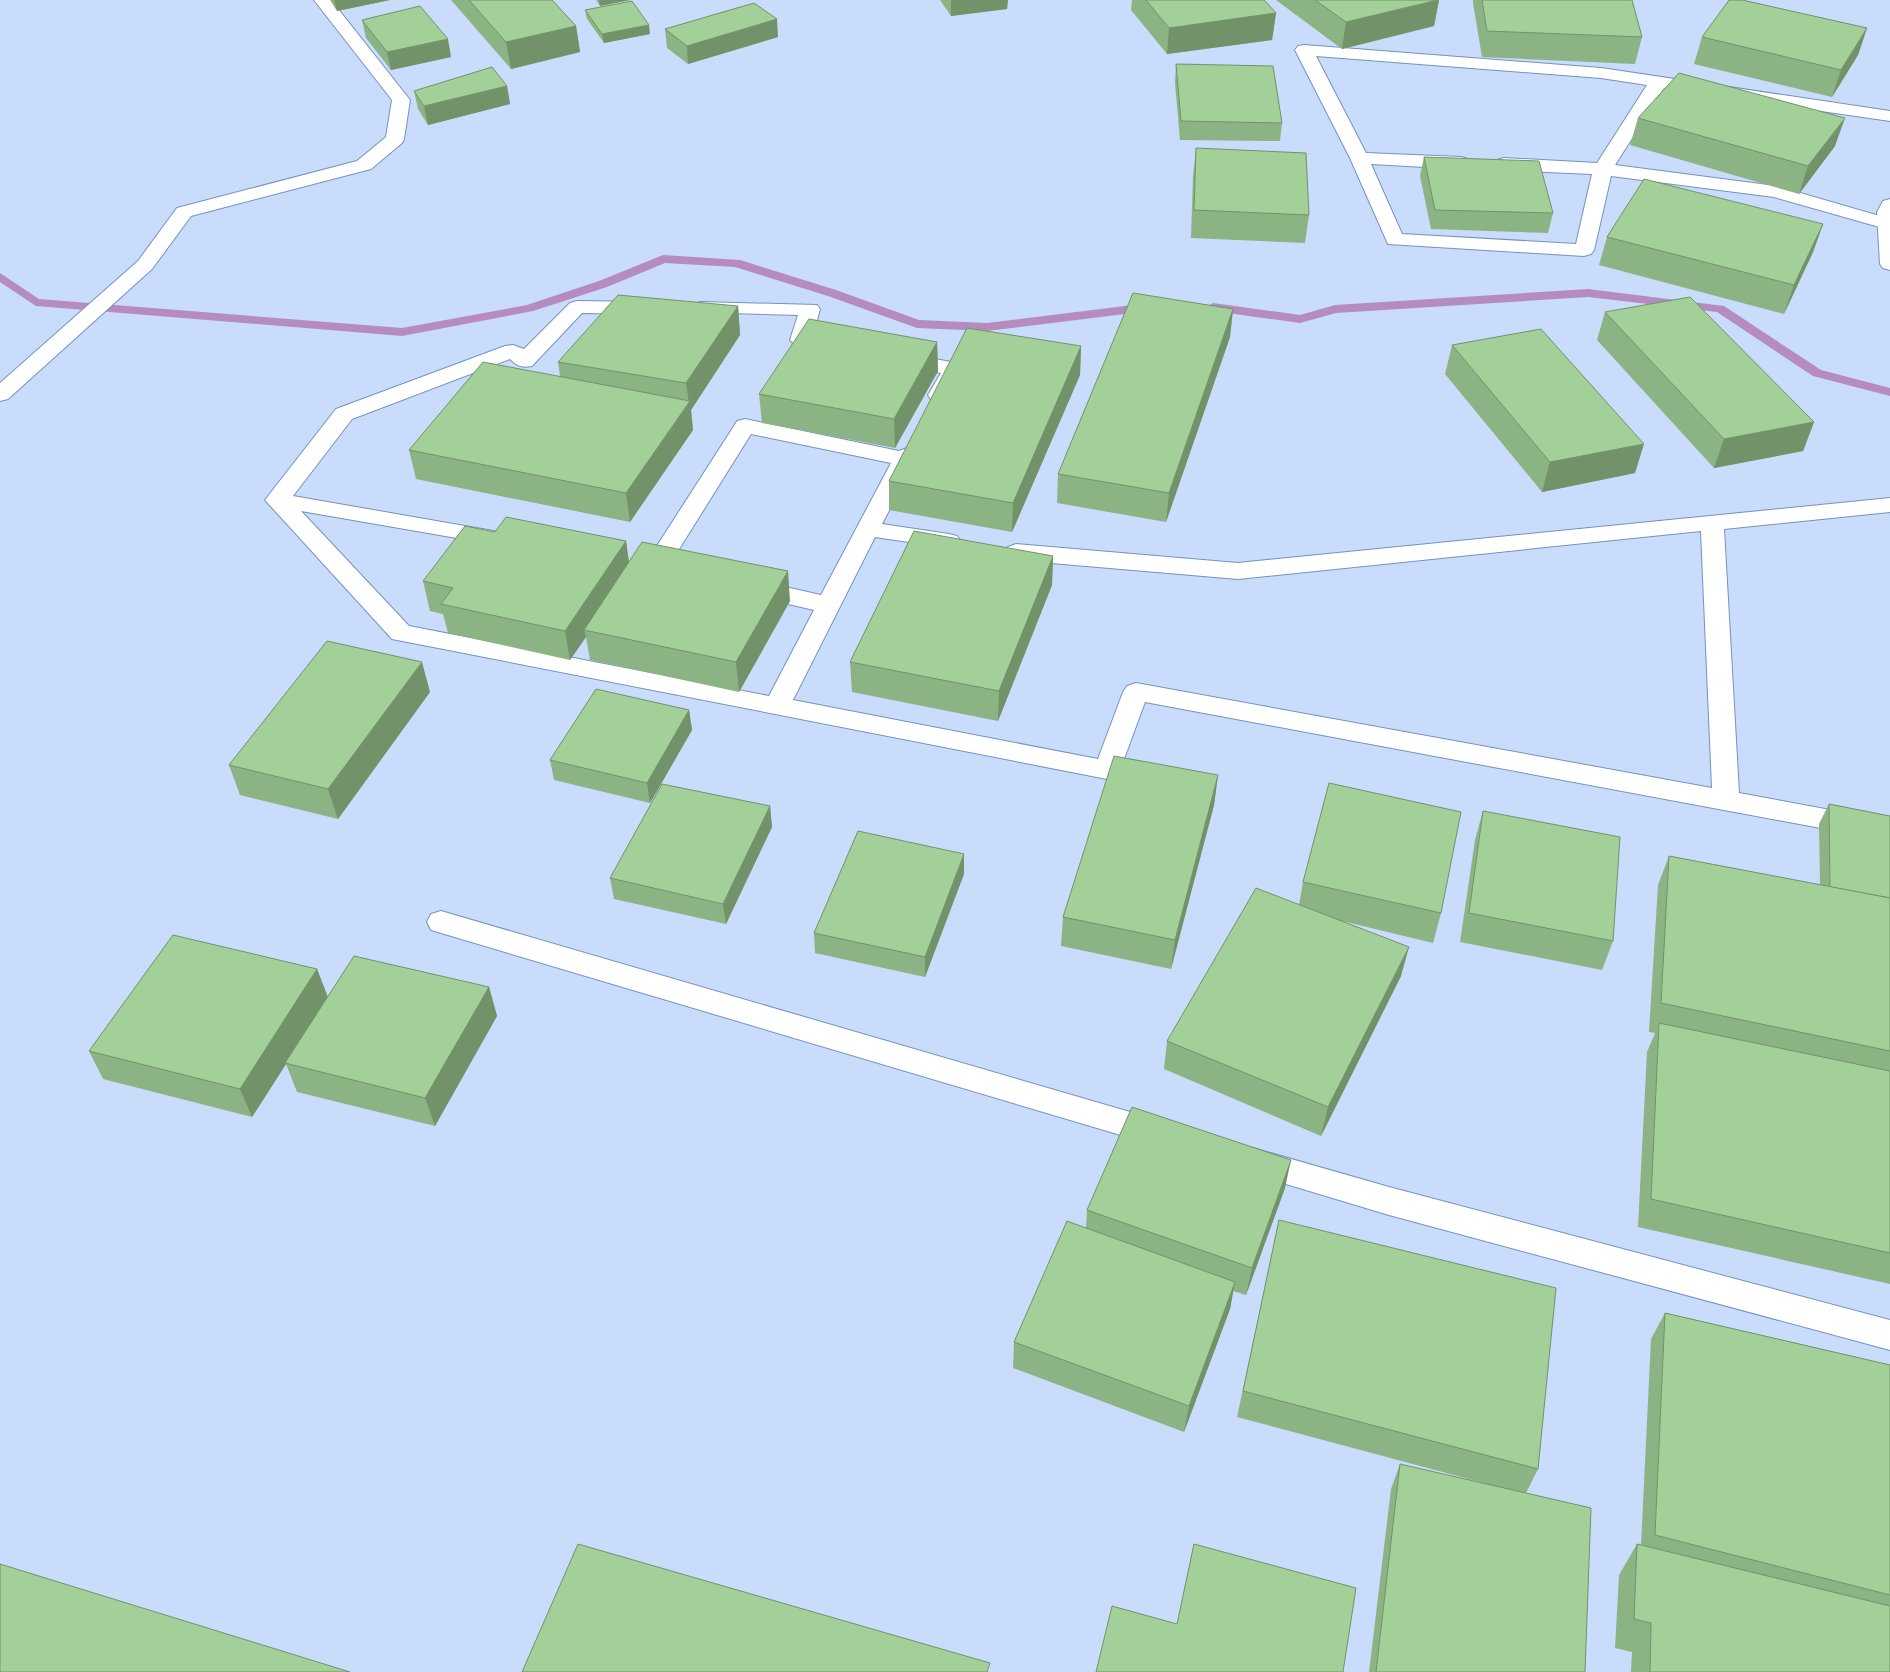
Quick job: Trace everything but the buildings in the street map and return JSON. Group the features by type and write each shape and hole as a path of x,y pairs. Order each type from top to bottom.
{"street":[{"path":"0,394 145,265 184,212 364,165 395,139 400,100 322,0"},
{"path":"1658,81 1603,168 1584,250 1395,240 1359,158 1304,50 1601,73 1658,81 1890,116"},
{"path":"1359,158 1603,168 1776,192 1888,225"},
{"path":"1890,205 1887,212 1890,264"},
{"path":"277,500 344,414 512,351 524,361 578,307 810,308 796,348 849,349"},
{"path":"777,706 866,528 954,369 877,355"},
{"path":"694,574 646,564 750,418 905,459"},
{"path":"277,500 520,542"},
{"path":"277,500 401,633 1107,770 1136,692 1890,831"},
{"path":"998,549 1036,555 1238,571 1890,505"},
{"path":"1712,524 1726,801"},
{"path":"866,528 970,545"},
{"path":"732,583 828,604"},
{"path":"441,922 1188,1142"},
{"path":"1226,1153 1389,1201 1890,1335"}],"waterway":[{"path":"0,277 36,302 402,332 529,308 603,284 663,259 736,263 832,293 917,324 987,327 1149,307"},
{"path":"1213,307 1300,319 1335,309 1588,293 1720,309 1817,373 1890,392"}]}
